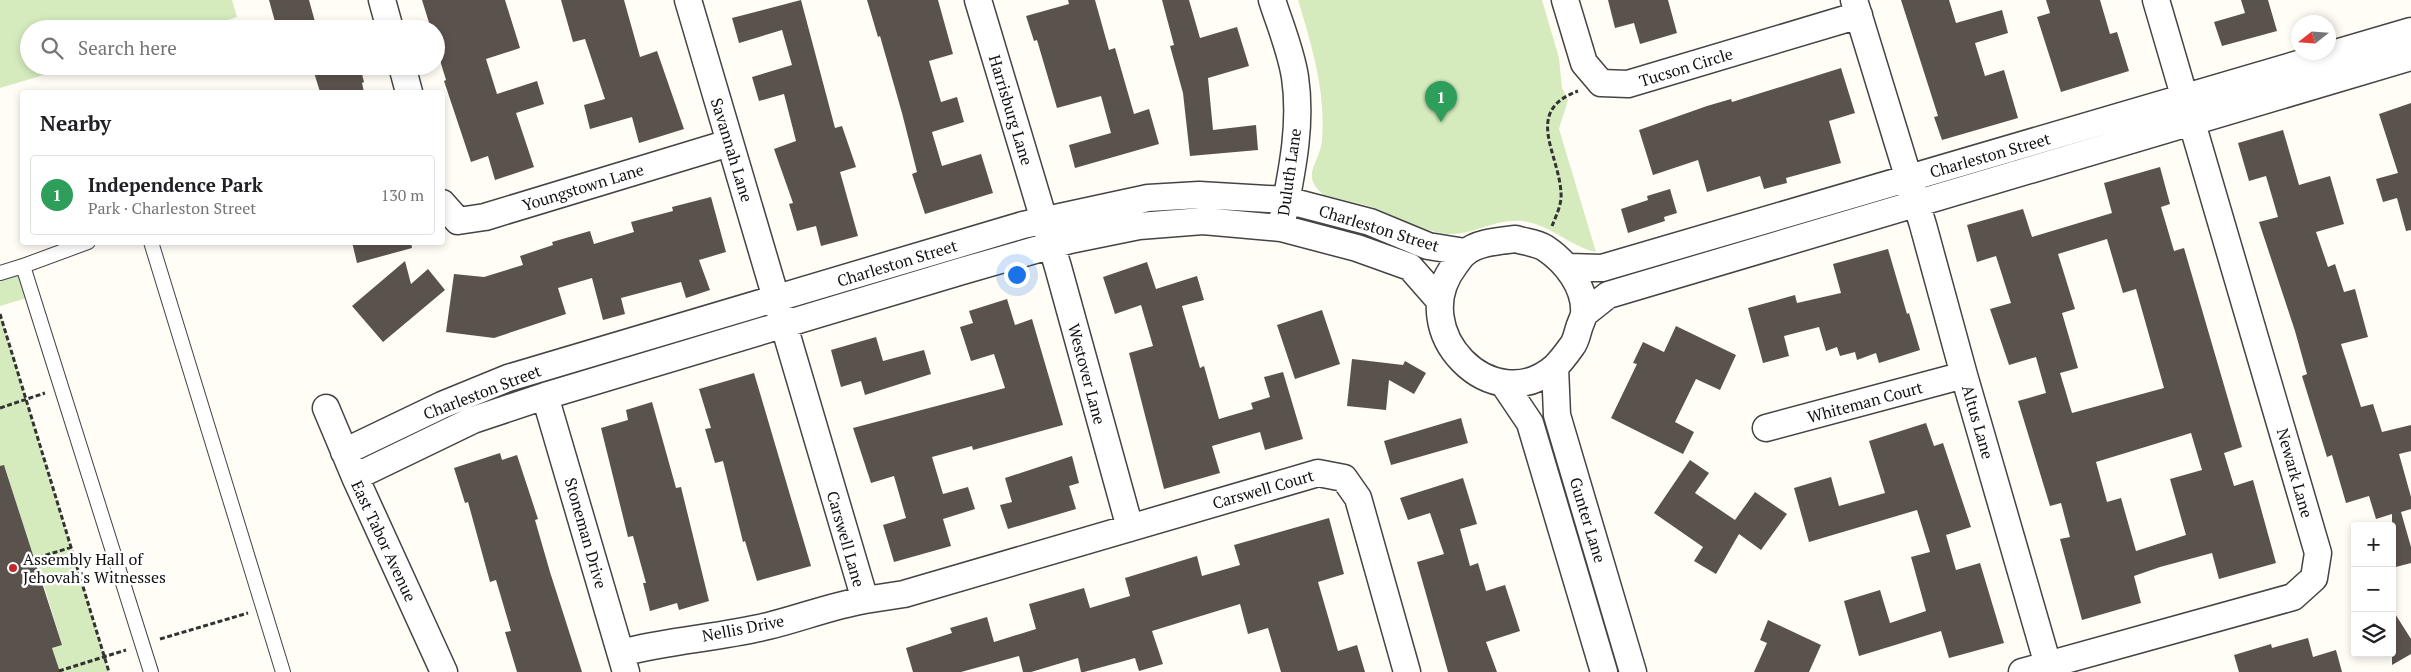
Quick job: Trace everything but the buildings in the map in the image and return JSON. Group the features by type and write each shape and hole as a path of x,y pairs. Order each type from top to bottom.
{"street":[{"path":"382,0 388,20"},
{"name":"Savannah Lane","path":"688,0 729,143 777,299"},
{"name":"Harrisburg Lane","path":"978,0 1044,220"},
{"name":"Duluth Lane","path":"1272,0 1294,76 1298,109 1296,146 1281,228"},
{"path":"1565,0 1584,63 1601,83"},
{"name":"Newark Lane","path":"2022,672 2293,597 2314,578 2318,553 2156,0"},
{"name":"Tucson Circle","path":"1601,83 1628,84 1856,8 1913,191"},
{"name":"Charleston Street","path":"1584,314 1608,295 2184,97 2411,31"},
{"name":"Charleston Street","path":"1568,267 1602,268 2192,122 2411,57"},
{"path":"404,75 408,90"},
{"name":"Youngstown Lane","path":"445,206 458,220 485,217 729,143"},
{"name":"Altus Lane","path":"1913,191 2048,665"},
{"name":"Charleston Street","path":"344,452 442,405 508,378 1044,220 1148,198 1199,196 1286,200 1370,222 1428,246 1465,252"},
{"name":"Westover Lane","path":"1044,220 1130,528"},
{"name":"Charleston Street","path":"355,477 473,420 545,396 1051,245 1148,225 1204,221 1281,228 1357,248 1410,267 1439,300"},
{"path":"1516,239 1543,247 1568,267 1580,290 1584,314 1574,344 1555,367 1532,380 1503,383 1474,373 1453,352 1442,327 1439,300 1448,275 1465,252 1488,243 1516,239"},
{"name":"Carswell Lane","path":"777,299 865,600 904,594 1130,528"},
{"name":"Gunter Lane","path":"1555,367 1556,415 1633,672"},
{"name":"Whiteman Court","path":"1766,428 1964,375"},
{"name":"Gunter Lane","path":"1503,383 1530,422 1604,672"},
{"name":"Stoneman Drive","path":"545,396 623,662"},
{"name":"East Tabor Avenue","path":"326,408 355,477 444,672"},
{"name":"Carswell Court","path":"1130,528 1318,473 1344,478 1358,498 1407,672"},
{"name":"Nellis Drive","path":"623,662 652,644 768,626 837,605 865,600"}],"lane":[{"path":"0,273 80,245"},
{"path":"152,245 283,672"},
{"path":"23,266 151,672"}],"path":[{"path":"1543,247 1559,207 1561,194 1548,131 1549,113 1554,103 1564,96 1601,83"},
{"path":"0,314 109,672"},
{"path":"0,408 62,387"},
{"path":"24,562 72,547"}],"green space":[{"path":"0,0 232,0 237,17 228,20 20,20 20,75 44,75 0,88"},
{"path":"1298,0 1542,0 1559,58 1562,88 1568,100 1559,129 1596,252 1532,223 1512,221 1468,232 1441,233 1431,231 1372,207 1324,195 1317,188 1312,175 1322,140 1323,122 1320,87 1313,52"},
{"path":"23,266 34,296 0,306 0,273"},
{"path":"0,314 109,672 60,672 52,648 62,645 38,566 26,569 30,547 5,467 0,468"}],"place":[{"name":"Independence Park","path":"1441,122"},
{"name":"Assembly Hall of Jehovah's Witnesses","path":"13,568"}]}
